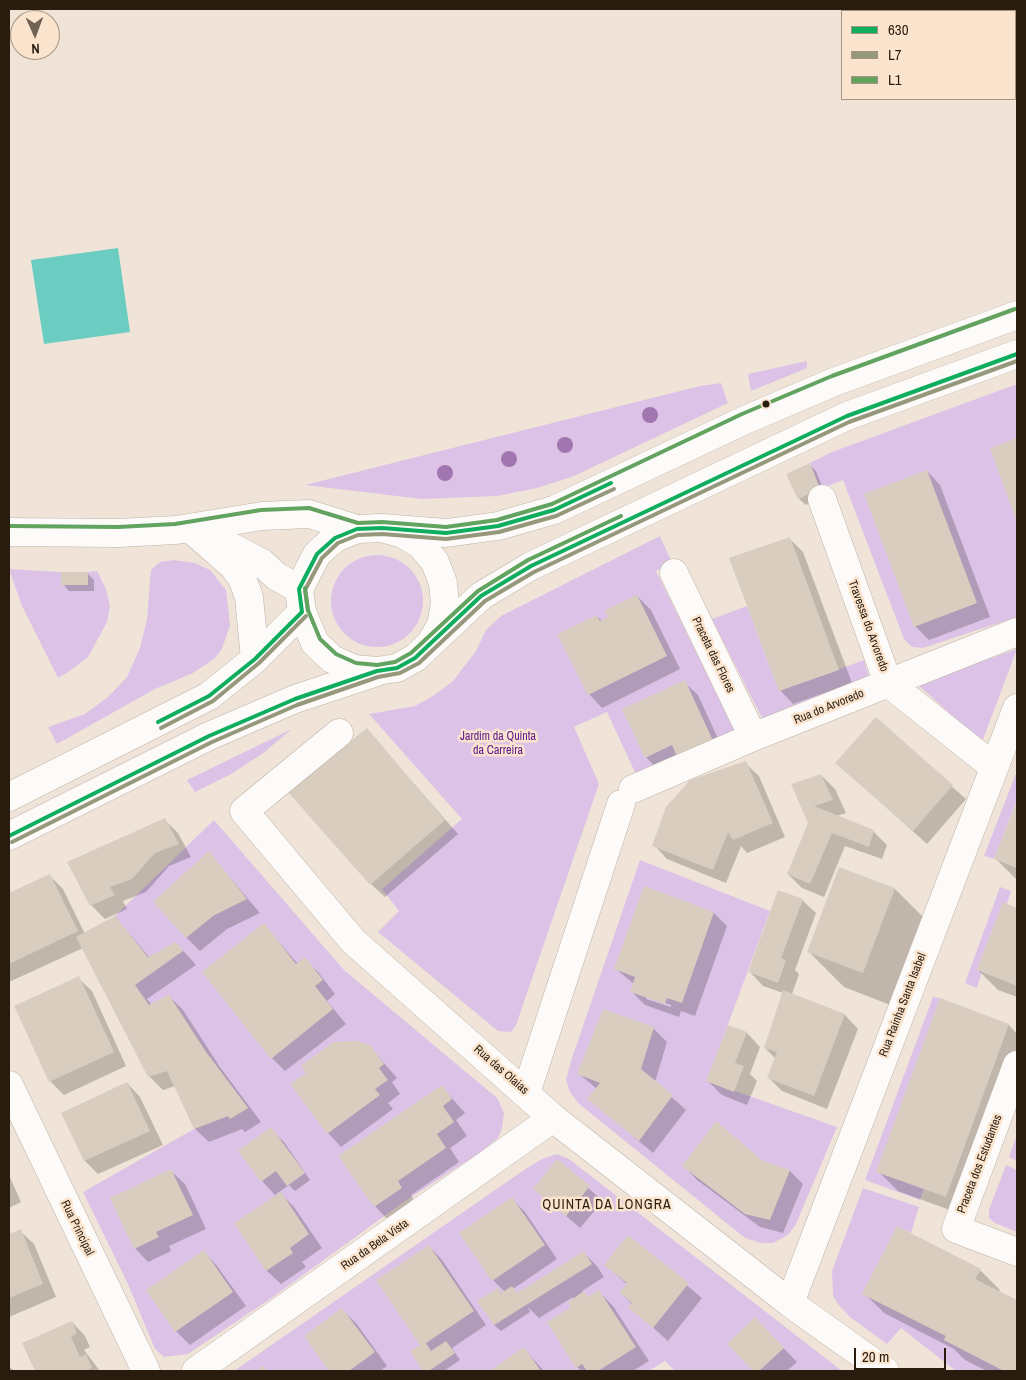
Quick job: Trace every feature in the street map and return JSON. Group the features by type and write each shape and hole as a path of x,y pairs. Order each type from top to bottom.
{"street":[{"path":"9,797 210,696 255,659 301,600 317,554 335,538 369,529 446,533 498,526 554,510 808,393 1017,314"},
{"path":"9,836 209,736 295,699 377,671 397,668 415,658 481,596 531,566 847,416 1017,354"},
{"name":"Travessa do Arvoredo","path":"822,499 888,683 994,767"},
{"path":"9,532 118,534 191,529 262,516 309,514 369,529 403,534 421,545 435,562 443,582 444,611 441,625 430,644"},
{"path":"191,529 220,541 262,563 301,600 315,643 332,659 354,669 377,671"},
{"path":"191,529 233,566 242,578 249,597 255,659"},
{"name":"Praceta das Flores","path":"674,573 752,737"},
{"name":"Rua do Arvoredo","path":"526,1093 627,797 752,737 1017,632"},
{"name":"Rua Rainha Santa Isabel","path":"790,1303 1017,708"},
{"name":"Rua das Olaias","path":"339,733 244,811 353,940 553,1118 790,1303 885,1371"},
{"name":"Praceta dos Estudantes","path":"1017,1065 956,1229 1017,1252"},
{"name":"Rua Principal","path":"9,1085 146,1371"},
{"name":"Rua da Bela Vista","path":"196,1371 553,1118"}],"green space":[{"path":"807,361 807,368 751,391 748,374"},
{"path":"721,383 728,403 574,476 537,488 497,496 422,499 305,485 700,386"},
{"path":"1017,384 1017,617 923,648 912,647 904,639 843,480 820,489 810,463 832,452"},
{"name":"Jardim da Quinta da Carreira","path":"660,536 672,563 656,571 738,737 639,781 607,712 574,727 599,784 516,1025 511,1032 498,1031 378,932 399,911 382,889 462,819 369,714 415,706 433,696 453,681 476,651 486,630 501,616"},
{"path":"377,555 386,556 403,563 415,575 422,592 422,610 415,627 403,639 386,646 377,647 368,646 351,639 339,627 332,610 331,601 332,592 339,575 351,563 368,556"},
{"path":"174,560 195,563 210,570 226,590 230,625 222,649 214,659 193,673 155,689 57,744 48,727 85,714 108,697 127,677 140,648 147,619 151,570 160,562"},
{"path":"9,569 61,572 61,584 88,585 88,572 97,571 106,589 110,606 107,622 88,657 58,678 22,606"},
{"path":"747,606 779,691 864,660 870,681 763,720 712,619"},
{"path":"1017,649 982,742 917,684"},
{"path":"292,729 262,754 231,774 195,792 187,780"},
{"path":"1017,771 1017,800 994,859 984,856"},
{"path":"214,820 344,970 497,1098 504,1113 502,1128 498,1138 481,1152 405,1201 273,1297 188,1354 164,1357 155,1349 127,1282 83,1192 194,1129 228,1116 230,1119 248,1108 206,1052 169,995 149,1005 93,930 115,916"},
{"path":"640,860 770,911 707,1081 837,1127 796,1224 788,1235 773,1243 761,1243 745,1238 578,1103 570,1092 566,1080 571,1061"},
{"path":"1000,887 1011,891 1007,904 1003,903 977,970 982,972 977,988 965,983"},
{"path":"933,997 940,998 924,1188 920,1200 865,1180"},
{"path":"1017,1135 1017,1161 1009,1157"},
{"path":"557,1154 569,1159 842,1371 675,1371 665,1361 649,1371 234,1371 524,1170 542,1159"},
{"path":"1006,1165 1017,1170 1017,1232 995,1223 989,1218 989,1210"},
{"path":"863,1188 919,1207 911,1233 897,1227 862,1294 946,1336 944,1340 1004,1371 956,1371 901,1328 887,1344 850,1317 838,1304 833,1296 832,1271"}],"water":[{"path":"118,248 130,332 44,344 31,260"}],"building":[{"path":"1017,438 1017,523 990,448"},
{"path":"810,463 820,489 798,499 786,474"},
{"path":"927,470 977,603 914,627 864,494"},
{"path":"790,537 839,670 779,691 729,558"},
{"path":"61,572 88,572 88,585 61,585"},
{"path":"637,595 667,656 588,695 557,634 597,615 600,621 608,617 605,610"},
{"path":"685,680 714,743 678,759 672,745 645,758 622,709"},
{"path":"876,717 953,785 913,831 835,763"},
{"path":"367,728 445,820 370,885 288,792"},
{"path":"746,761 773,823 733,840 728,832 713,870 652,846 666,807 690,780"},
{"path":"821,774 833,800 814,806 874,830 869,847 832,833 810,884 787,874 808,823 791,784"},
{"path":"1017,801 1017,868 994,859"},
{"path":"165,818 179,844 155,853 132,879 110,887 115,895 90,906 67,862"},
{"path":"209,851 247,899 213,916 186,938 153,902"},
{"path":"839,867 895,888 863,973 807,952"},
{"path":"50,874 78,931 9,964 9,893"},
{"path":"644,886 714,912 682,1003 667,998 665,1004 630,992 635,977 614,969"},
{"path":"778,890 803,899 781,958 786,960 778,983 748,972"},
{"path":"1003,902 1017,908 1017,986 977,970"},
{"path":"115,916 148,957 176,942 183,951 135,985 149,1005 169,995 206,1052 248,1108 230,1119 228,1116 194,1129 167,1071 148,1077 76,937"},
{"path":"264,923 296,964 305,957 323,980 315,986 333,1009 271,1059 202,972"},
{"path":"79,976 114,1052 49,1082 14,1006"},
{"path":"783,990 845,1014 814,1096 767,1078 777,1052 764,1048"},
{"path":"940,998 1009,1024 946,1197 876,1172"},
{"path":"603,1009 654,1027 641,1069 673,1095 639,1141 587,1099 600,1083 577,1074"},
{"path":"728,1025 747,1032 735,1063 744,1066 734,1092 706,1081"},
{"path":"356,1041 370,1045 384,1064 379,1068 388,1080 375,1089 380,1095 327,1134 290,1084 306,1073 301,1066 333,1042"},
{"path":"127,1082 150,1131 84,1161 61,1113"},
{"path":"442,1085 452,1099 443,1106 454,1122 437,1134 446,1148 398,1181 402,1188 374,1207 338,1156"},
{"path":"716,1121 763,1161 790,1170 770,1220 745,1214 682,1166"},
{"path":"271,1127 305,1173 287,1186 276,1171 261,1182 238,1151"},
{"path":"557,1159 590,1186 566,1216 533,1189"},
{"path":"171,1169 193,1215 156,1232 159,1237 134,1249 110,1198"},
{"path":"281,1192 309,1234 290,1248 293,1253 266,1271 234,1223"},
{"path":"512,1197 545,1245 492,1281 459,1233"},
{"path":"897,1226 981,1269 975,1279 1017,1300 1017,1371 1004,1371 944,1340 946,1336 862,1294"},
{"path":"21,1229 43,1284 9,1298 9,1234"},
{"path":"628,1235 689,1283 653,1328 628,1307 632,1303 619,1292 627,1283 604,1265"},
{"path":"429,1245 474,1311 426,1343 431,1351 446,1341 455,1353 429,1371 423,1371 410,1351 420,1345 376,1280"},
{"path":"204,1250 233,1292 175,1332 146,1290"},
{"path":"584,1251 592,1264 494,1325 477,1301 498,1288 501,1293 512,1286 517,1293"},
{"path":"599,1290 636,1347 598,1371 587,1371 582,1364 576,1368 547,1322 571,1307 568,1302 584,1291 588,1297"},
{"path":"342,1308 375,1352 349,1371 329,1371 304,1336"},
{"path":"755,1317 784,1348 759,1371 753,1371 727,1344"},
{"path":"72,1321 77,1333 71,1337 80,1357 86,1354 92,1368 85,1371 35,1371 22,1343"},
{"path":"524,1347 541,1371 490,1371"},
{"path":"263,1366 267,1371 256,1371"}],"transit line":[{"name":"L1","path":"9,526 118,527 175,524 261,510 309,508 358,523 382,522 446,527 497,520 552,504 742,414 832,376 1015,309"},
{"name":"630","path":"9,836 209,736 295,699 377,671 397,668 415,658 481,596 531,566 847,416 1017,354"},
{"name":"L7","path":"12,842 212,742 297,705 378,677 400,673 419,663 485,601 534,572 849,422 1017,361"},
{"name":"630","path":"302,612 299,589 317,554 335,538 357,529 382,528 446,533 498,526 554,510 611,483"},
{"name":"L7","path":"308,611 305,590 322,558 338,543 358,535 382,534 446,539 499,532 556,516 614,489"},
{"name":"L1","path":"305,588 308,610 320,639 336,654 356,663 377,665 395,662 411,653 478,591 528,560 621,516"},
{"name":"630","path":"158,722 209,696 255,659 302,612"},
{"name":"L7","path":"161,728 213,701 259,663 306,616"}],"district":[{"name":"QUINTA DA LONGRA","path":"607,1205"}]}
